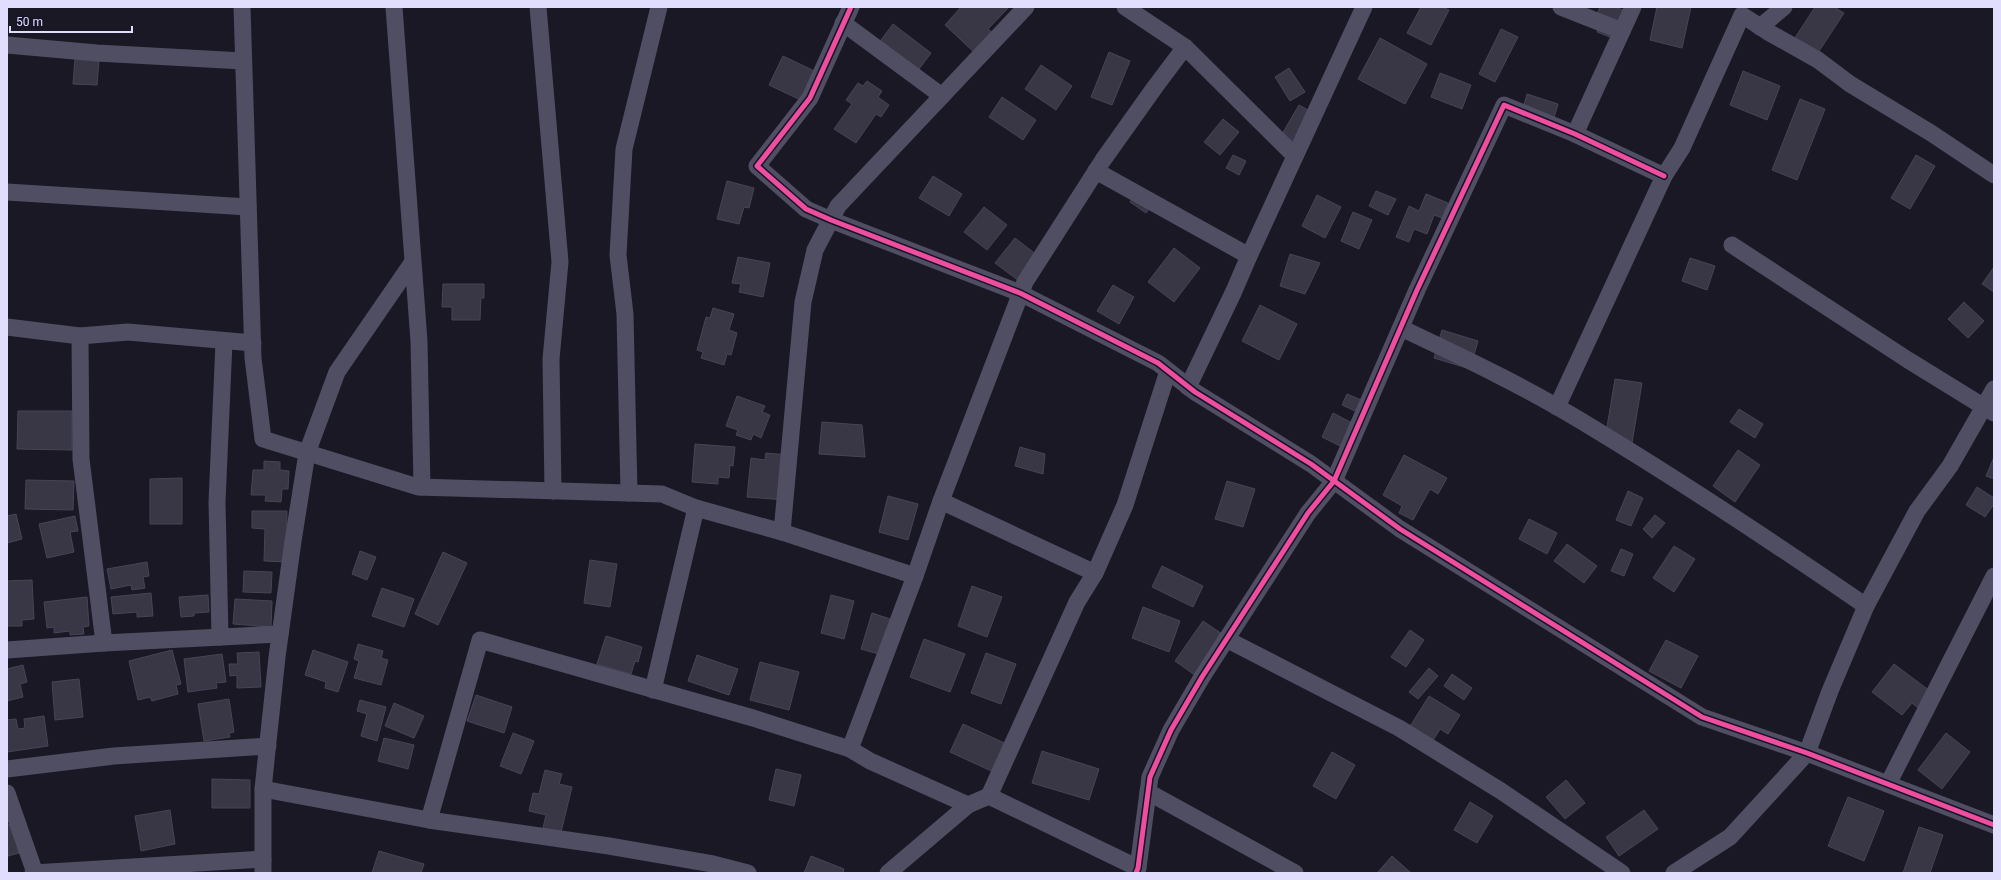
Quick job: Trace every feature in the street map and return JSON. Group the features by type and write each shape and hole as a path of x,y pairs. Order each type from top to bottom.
{"street":[{"path":"242,7 253,343 262,439 422,487 662,494 696,508 782,532 915,576"},
{"path":"394,7 419,341 422,487"},
{"path":"538,7 560,262 551,359 553,491"},
{"path":"629,493 625,314 618,255 624,149 659,7"},
{"path":"851,7 810,98 757,166 806,209 830,220 1020,293 1158,363 1188,387 1312,464 1400,529 1702,717 1807,753 1994,825"},
{"path":"782,532 803,302 815,250 838,206 1026,7"},
{"path":"1125,7 1185,47 1295,156"},
{"path":"1188,387 1234,291 1248,256 1364,7"},
{"path":"1561,7 1622,31"},
{"path":"1575,134 1633,7"},
{"path":"1760,27 1784,7"},
{"path":"1557,408 1664,176 1682,148 1742,16 1818,60 1850,84 1931,133 1994,175"},
{"path":"843,23 942,96"},
{"path":"7,45 97,53 243,61"},
{"path":"850,749 915,576 941,501 1025,282 1096,171 1185,47"},
{"path":"989,796 1137,870 1150,776 1172,730 1202,677 1226,639 1308,513 1334,481 1401,328 1504,105 1575,134 1664,176"},
{"path":"1096,171 1248,256"},
{"path":"7,192 248,207"},
{"path":"1732,245 1908,360 1988,409"},
{"path":"7,793 34,873 263,866 263,789 280,634 307,453 337,372 412,263"},
{"path":"7,327 80,336 128,332 224,342 253,343"},
{"path":"1401,328 1497,374 1582,421 1776,544 1866,606"},
{"path":"80,336 81,459 104,643"},
{"path":"220,637 217,502 224,342"},
{"path":"888,873 968,804 989,796 1077,602 1095,573 1126,505 1168,371"},
{"path":"1674,873 1730,837 1807,753 1830,691 1866,606 1917,511 1950,466 1988,409 1994,389"},
{"path":"941,501 1095,573"},
{"path":"653,690 696,508"},
{"path":"1888,784 1994,576"},
{"path":"7,650 104,643 280,634"},
{"path":"1226,639 1399,728 1501,791 1622,873"},
{"path":"430,820 480,640 753,718 850,749 870,761 968,804"},
{"path":"7,769 114,756 268,746"},
{"path":"263,789 430,820 602,845 713,864 748,873"},
{"path":"1148,792 1295,873"}],"building":[{"path":"961,7 1009,7 988,29 995,35 977,55 945,25"},
{"path":"1421,7 1442,7 1449,10 1431,45 1407,33"},
{"path":"1600,7 1614,7 1626,11 1615,39 1597,32 1601,21 1595,19"},
{"path":"1657,7 1691,7 1682,48 1650,40"},
{"path":"1815,7 1834,7 1844,13 1812,62 1789,47"},
{"path":"893,24 931,53 919,69 878,44"},
{"path":"1501,29 1518,37 1495,82 1479,74"},
{"path":"1380,38 1427,64 1405,104 1358,79"},
{"path":"1109,52 1130,61 1112,105 1091,97"},
{"path":"783,56 827,77 813,106 769,85"},
{"path":"75,59 99,60 97,85 73,84"},
{"path":"1041,65 1072,86 1056,110 1025,89"},
{"path":"1289,68 1305,92 1290,101 1275,77"},
{"path":"1743,71 1780,86 1767,120 1730,105"},
{"path":"1440,73 1471,85 1462,109 1431,97"},
{"path":"867,81 882,91 878,97 889,105 881,117 876,114 856,143 834,129 852,104 846,100 858,83 863,86"},
{"path":"1527,94 1558,104 1551,128 1520,119"},
{"path":"1002,97 1036,120 1023,140 989,117"},
{"path":"1800,99 1825,109 1797,180 1772,170"},
{"path":"1299,105 1317,115 1296,151 1278,141"},
{"path":"1223,119 1239,132 1220,155 1204,142"},
{"path":"1233,155 1246,161 1239,175 1226,168"},
{"path":"1916,155 1935,166 1910,209 1891,198"},
{"path":"933,176 962,194 949,216 919,198"},
{"path":"727,181 754,188 749,208 744,207 739,224 717,219"},
{"path":"1140,188 1156,200 1146,213 1130,202"},
{"path":"1376,191 1396,199 1388,215 1369,206"},
{"path":"1426,194 1448,203 1442,218 1434,215 1427,234 1414,229 1409,242 1396,237 1409,206 1419,211"},
{"path":"1317,195 1341,207 1325,238 1302,226"},
{"path":"984,207 1007,225 987,250 964,232"},
{"path":"1353,212 1372,220 1359,249 1341,241"},
{"path":"1015,238 1042,259 1023,284 995,263"},
{"path":"1174,248 1200,268 1174,302 1148,282"},
{"path":"1290,254 1320,263 1305,294 1280,286"},
{"path":"738,257 770,263 763,297 739,292 741,284 732,283"},
{"path":"1690,258 1715,266 1707,290 1682,281"},
{"path":"1994,267 1994,292 1982,284"},
{"path":"443,284 484,284 484,298 481,298 480,320 452,320 452,307 442,307"},
{"path":"1113,285 1134,297 1119,324 1097,311"},
{"path":"1964,302 1984,321 1968,338 1948,319"},
{"path":"1260,305 1297,324 1279,360 1242,341"},
{"path":"713,308 734,314 729,330 737,333 731,355 727,354 724,365 701,358 703,352 697,350 706,317 710,318"},
{"path":"1442,330 1478,341 1470,369 1434,358"},
{"path":"1615,379 1642,383 1632,443 1605,439"},
{"path":"1347,394 1373,405 1368,417 1342,405"},
{"path":"737,396 765,406 762,412 770,415 761,438 753,434 751,440 736,435 738,430 726,426"},
{"path":"1739,409 1763,424 1755,438 1730,422"},
{"path":"18,411 72,411 72,450 17,449"},
{"path":"1333,413 1354,424 1342,447 1322,437"},
{"path":"822,422 862,425 865,457 819,454"},
{"path":"695,444 735,447 733,466 730,465 729,478 718,477 718,484 692,482"},
{"path":"1020,447 1045,454 1043,474 1015,466"},
{"path":"1738,450 1760,465 1735,502 1713,486"},
{"path":"766,453 788,455 785,500 747,497 751,458 765,460"},
{"path":"1404,455 1447,478 1438,494 1430,489 1413,520 1399,513 1402,506 1383,495"},
{"path":"1994,457 1994,479 1986,476"},
{"path":"264,461 280,462 280,470 289,471 288,489 282,489 281,502 265,501 266,495 251,495 253,470 264,470"},
{"path":"182,478 182,524 150,524 150,479"},
{"path":"26,480 74,481 73,510 25,509"},
{"path":"1227,481 1255,489 1243,527 1215,519"},
{"path":"1977,487 1994,498 1994,504 1985,517 1966,505"},
{"path":"1628,491 1643,498 1631,526 1616,520"},
{"path":"888,496 918,504 908,540 879,532"},
{"path":"252,511 287,511 286,562 264,561 265,529 252,528"},
{"path":"16,514 22,539 7,543 7,516"},
{"path":"1655,515 1665,523 1652,538 1643,529"},
{"path":"75,516 78,531 70,532 74,552 47,558 39,524"},
{"path":"1529,519 1557,533 1547,554 1519,539"},
{"path":"1567,544 1597,566 1584,583 1554,561"},
{"path":"1674,546 1695,559 1674,592 1653,578"},
{"path":"1621,549 1633,554 1624,576 1611,571"},
{"path":"360,551 376,557 367,580 352,574"},
{"path":"443,552 467,563 438,625 415,614"},
{"path":"590,560 617,564 610,607 584,603"},
{"path":"147,562 149,576 143,577 145,588 132,590 131,585 111,589 107,569"},
{"path":"1162,566 1203,586 1193,607 1152,587"},
{"path":"244,571 272,572 271,593 243,592"},
{"path":"32,580 34,619 22,620 22,626 7,626 7,581"},
{"path":"972,586 1002,597 987,637 958,626"},
{"path":"382,588 414,599 404,627 372,616"},
{"path":"151,593 153,616 137,617 137,612 113,614 111,597"},
{"path":"208,595 209,612 194,613 194,616 181,617 179,597"},
{"path":"831,595 854,601 844,639 821,633"},
{"path":"87,597 89,626 83,627 84,634 70,635 70,631 54,633 54,627 47,628 44,602"},
{"path":"235,599 272,601 271,627 233,624"},
{"path":"1143,607 1180,621 1169,652 1132,638"},
{"path":"872,613 893,620 882,655 861,649"},
{"path":"1203,621 1231,640 1203,681 1175,661"},
{"path":"1410,630 1424,640 1406,667 1391,657"},
{"path":"606,636 642,647 638,662 635,661 631,674 597,664"},
{"path":"924,639 965,654 950,692 910,677"},
{"path":"1666,640 1698,656 1681,688 1649,671"},
{"path":"358,644 383,651 381,658 388,660 381,685 354,678 359,661 354,659"},
{"path":"172,650 181,684 176,685 178,694 152,701 150,697 138,700 129,661"},
{"path":"313,650 348,662 338,692 325,688 326,682 305,675"},
{"path":"259,652 261,687 237,688 237,675 230,676 229,664 238,664 237,653"},
{"path":"986,653 1016,664 1001,704 971,693"},
{"path":"222,654 226,682 216,683 217,688 188,692 184,659"},
{"path":"697,655 738,669 729,695 688,681"},
{"path":"760,662 799,672 789,710 750,700"},
{"path":"1894,664 1934,694 1921,710 1912,703 1902,715 1872,692"},
{"path":"23,665 27,682 20,684 23,697 7,701 7,669"},
{"path":"1429,668 1438,676 1418,699 1409,692"},
{"path":"1452,674 1472,688 1464,700 1444,686"},
{"path":"79,679 83,717 55,720 52,682"},
{"path":"476,695 512,707 504,733 467,721"},
{"path":"1429,696 1460,715 1448,734 1440,729 1432,742 1409,728"},
{"path":"229,699 234,732 229,733 230,737 204,741 198,704"},
{"path":"360,700 386,707 377,741 361,736 367,714 357,711"},
{"path":"394,703 424,716 414,738 385,726"},
{"path":"44,716 48,746 7,752 7,720 16,719 18,729 25,728 24,719"},
{"path":"963,724 1013,747 1000,775 950,752"},
{"path":"513,733 534,741 521,774 500,766"},
{"path":"1946,733 1970,752 1942,789 1918,770"},
{"path":"384,738 414,745 408,769 378,761"},
{"path":"1042,751 1099,769 1089,800 1032,783"},
{"path":"1332,752 1355,765 1336,799 1313,786"},
{"path":"776,769 801,775 794,806 769,800"},
{"path":"545,770 562,774 559,784 572,787 561,832 543,828 546,815 529,811 533,793 539,794"},
{"path":"212,779 250,780 250,808 212,808"},
{"path":"1566,780 1585,803 1565,819 1546,797"},
{"path":"1848,797 1884,811 1864,861 1828,846"},
{"path":"1470,802 1493,816 1477,843 1454,830"},
{"path":"170,810 175,844 141,851 135,816"},
{"path":"1644,810 1658,829 1619,856 1606,837"},
{"path":"12,824 19,853 8,856 7,825"},
{"path":"1919,827 1943,835 1930,873 1903,873"},
{"path":"379,851 424,864 421,873 372,873"},
{"path":"811,856 844,869 843,873 804,873"},
{"path":"1392,856 1411,873 1377,873"}],"cycle path":[{"path":"851,7 810,98 757,166 806,209 1020,293 1158,363 1195,392 1311,464 1400,529 1702,717 1807,753 1994,825"},
{"path":"1136,873 1138,868 1150,777 1171,730 1202,677 1308,513 1334,481 1417,290 1504,105 1575,134 1664,176"}]}
